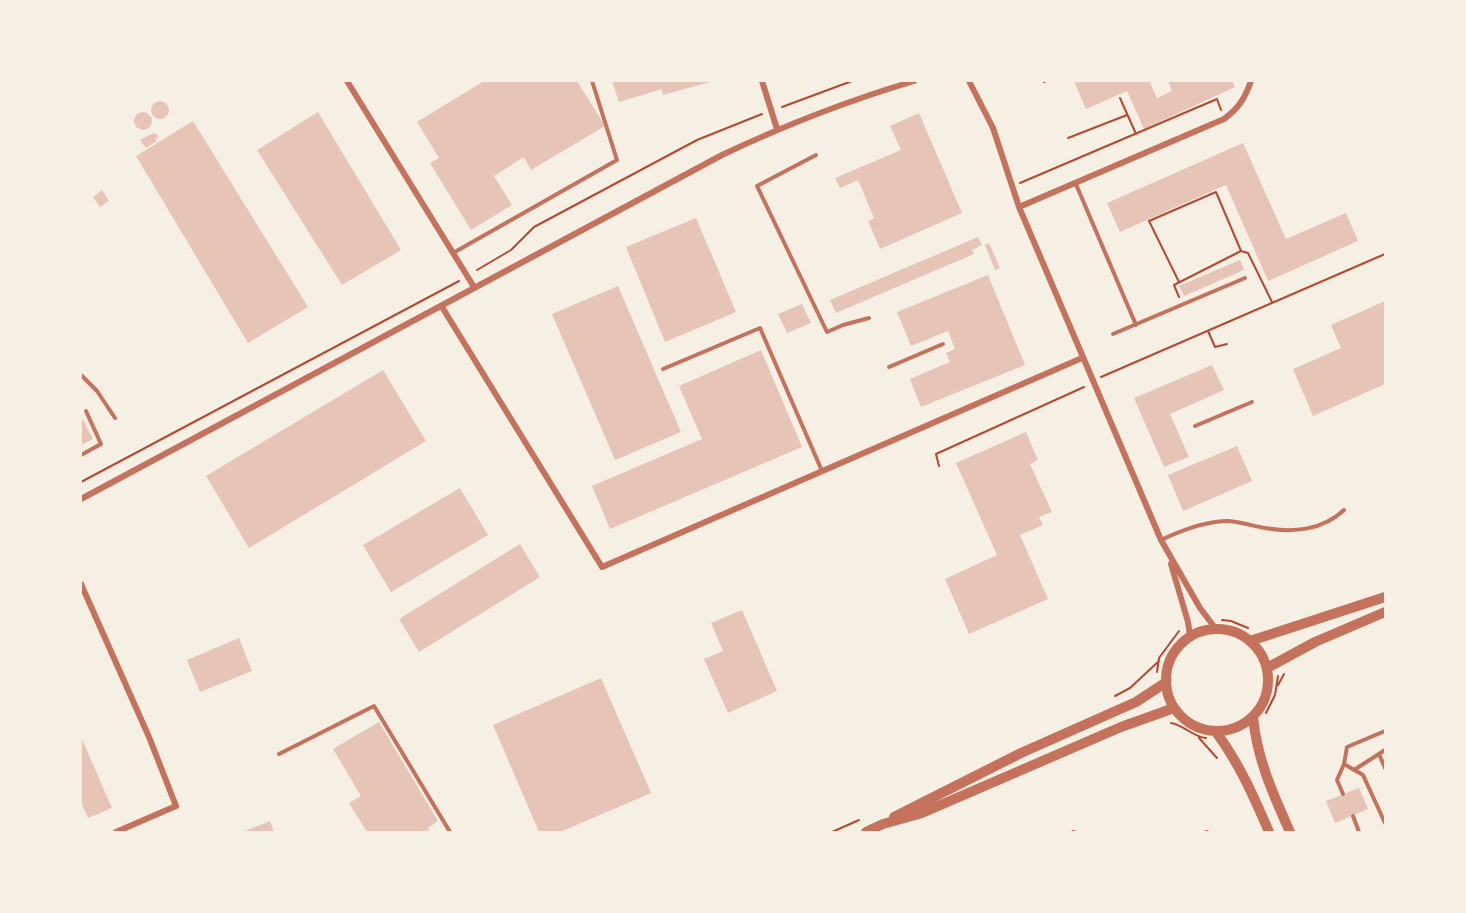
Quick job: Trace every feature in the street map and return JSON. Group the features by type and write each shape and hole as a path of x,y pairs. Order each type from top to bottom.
{"street":[{"path":"347,81 474,287"},
{"path":"762,81 777,129"},
{"path":"81,499 722,155 777,129 850,100 914,81"},
{"path":"969,81 993,128 1019,207 1161,540 1169,557 1216,629"},
{"path":"1019,207 1224,119 1237,109 1251,81"},
{"path":"441,307 602,567 1082,358"},
{"path":"1169,557 1190,631"},
{"path":"81,584 149,737 176,806 117,832"},
{"path":"1190,631 1216,629 1234,632 1256,640 1385,597"},
{"path":"1271,665 1315,642 1385,612"},
{"path":"883,825 914,806 1022,753 1136,702 1161,686 1169,661 1190,631"},
{"path":"1256,640 1261,653 1271,665"},
{"path":"1271,665 1266,694 1253,722 1264,771 1290,832"},
{"path":"1161,686 1169,700 1168,710"},
{"path":"866,832 922,813 1122,727 1168,710 1197,728 1219,736 1244,774 1269,832"},
{"path":"1219,736 1253,722"}],"lane":[{"path":"453,253 617,160 592,81"},
{"path":"816,155 757,186 827,332 869,318"},
{"path":"1074,182 1136,325"},
{"path":"1113,334 1245,278"},
{"path":"663,369 760,328 822,471"},
{"path":"889,367 943,344"},
{"path":"81,375 97,391 115,418"},
{"path":"1195,426 1252,402"},
{"path":"81,455 101,444 86,411"},
{"path":"1161,540 1195,526 1228,521 1284,531 1301,529 1333,520 1344,510"},
{"path":"279,754 374,706 450,832"},
{"path":"1343,794 1337,780 1344,764 1347,747 1385,732"},
{"path":"1354,770 1385,750"},
{"path":"1379,754 1385,768"},
{"path":"1344,764 1363,774 1385,823"},
{"path":"1353,816 1359,832"}],"path":[{"path":"1120,99 1136,134"},
{"path":"1012,186 1216,99 1224,119"},
{"path":"1068,138 1127,115"},
{"path":"1179,282 1149,221 1216,192 1241,251"},
{"path":"1182,305 1174,285 1241,251 1248,253 1273,303"},
{"path":"939,466 936,454 1079,391 1092,381 1385,254"},
{"path":"1207,331 1215,347 1227,344"},
{"path":"1209,620 1231,621 1254,630 1256,640"},
{"path":"1161,686 1159,658 1177,632 1190,631"},
{"path":"1253,722 1266,714 1275,695 1278,685 1271,665"},
{"path":"1168,710 1182,728 1197,736 1223,765"},
{"path":"1197,736 1219,736"}],"building":[{"path":"484,81 577,81 605,126 531,170 524,157 494,176 512,205 471,230 430,163 439,158 417,122"},
{"path":"612,81 710,82 663,95 662,89 619,102"},
{"path":"1074,81 1155,81 1150,83 1157,98 1172,91 1168,81 1232,81 1235,87 1144,129 1127,91 1086,109"},
{"path":"160,101 166,104 169,110 166,116 160,119 154,116 151,110 154,104"},
{"path":"143,112 149,115 152,121 149,127 143,130 137,127 134,121 137,115"},
{"path":"318,112 401,250 342,285 257,150"},
{"path":"919,113 962,213 880,249 868,221 874,218 858,180 840,188 835,178 901,150 890,126"},
{"path":"193,121 308,307 248,343 136,156"},
{"path":"153,133 159,137 146,148 140,140"},
{"path":"1243,143 1286,239 1346,213 1358,241 1268,281 1226,185 1120,232 1107,203"},
{"path":"102,190 109,201 100,207 93,197"},
{"path":"696,218 736,312 665,342 626,247"},
{"path":"978,237 982,245 972,250 974,254 836,313 830,300"},
{"path":"989,243 1000,268 995,270 985,245"},
{"path":"1240,260 1244,270 1184,296 1179,286"},
{"path":"988,275 1025,365 921,407 910,379 950,362 946,353 955,349 948,331 911,346 897,312"},
{"path":"618,286 681,432 615,460 552,314"},
{"path":"1385,301 1385,384 1313,416 1293,369 1341,348 1331,325"},
{"path":"802,304 811,323 787,333 778,314"},
{"path":"761,350 802,447 610,529 592,486 702,439 679,386"},
{"path":"1212,365 1224,390 1170,414 1189,457 1164,467 1134,398"},
{"path":"383,370 426,441 249,548 206,476"},
{"path":"81,416 93,439 81,445"},
{"path":"1026,432 1038,460 1030,464 1052,512 1039,517 1043,525 1020,535 1048,599 969,634 945,579 997,555 956,463"},
{"path":"1237,446 1252,481 1183,511 1168,475"},
{"path":"460,488 488,535 391,592 363,545"},
{"path":"520,544 540,577 419,652 399,619"},
{"path":"742,610 777,691 728,713 704,659 723,651 711,623"},
{"path":"239,638 252,671 200,692 187,660"},
{"path":"601,678 651,793 560,832 539,832 493,725"},
{"path":"379,722 438,821 428,828 430,832 367,832 349,803 361,796 333,749"},
{"path":"81,737 112,808 88,818 81,803"},
{"path":"1359,788 1368,809 1335,823 1326,801"},
{"path":"270,821 274,832 243,832"}]}
